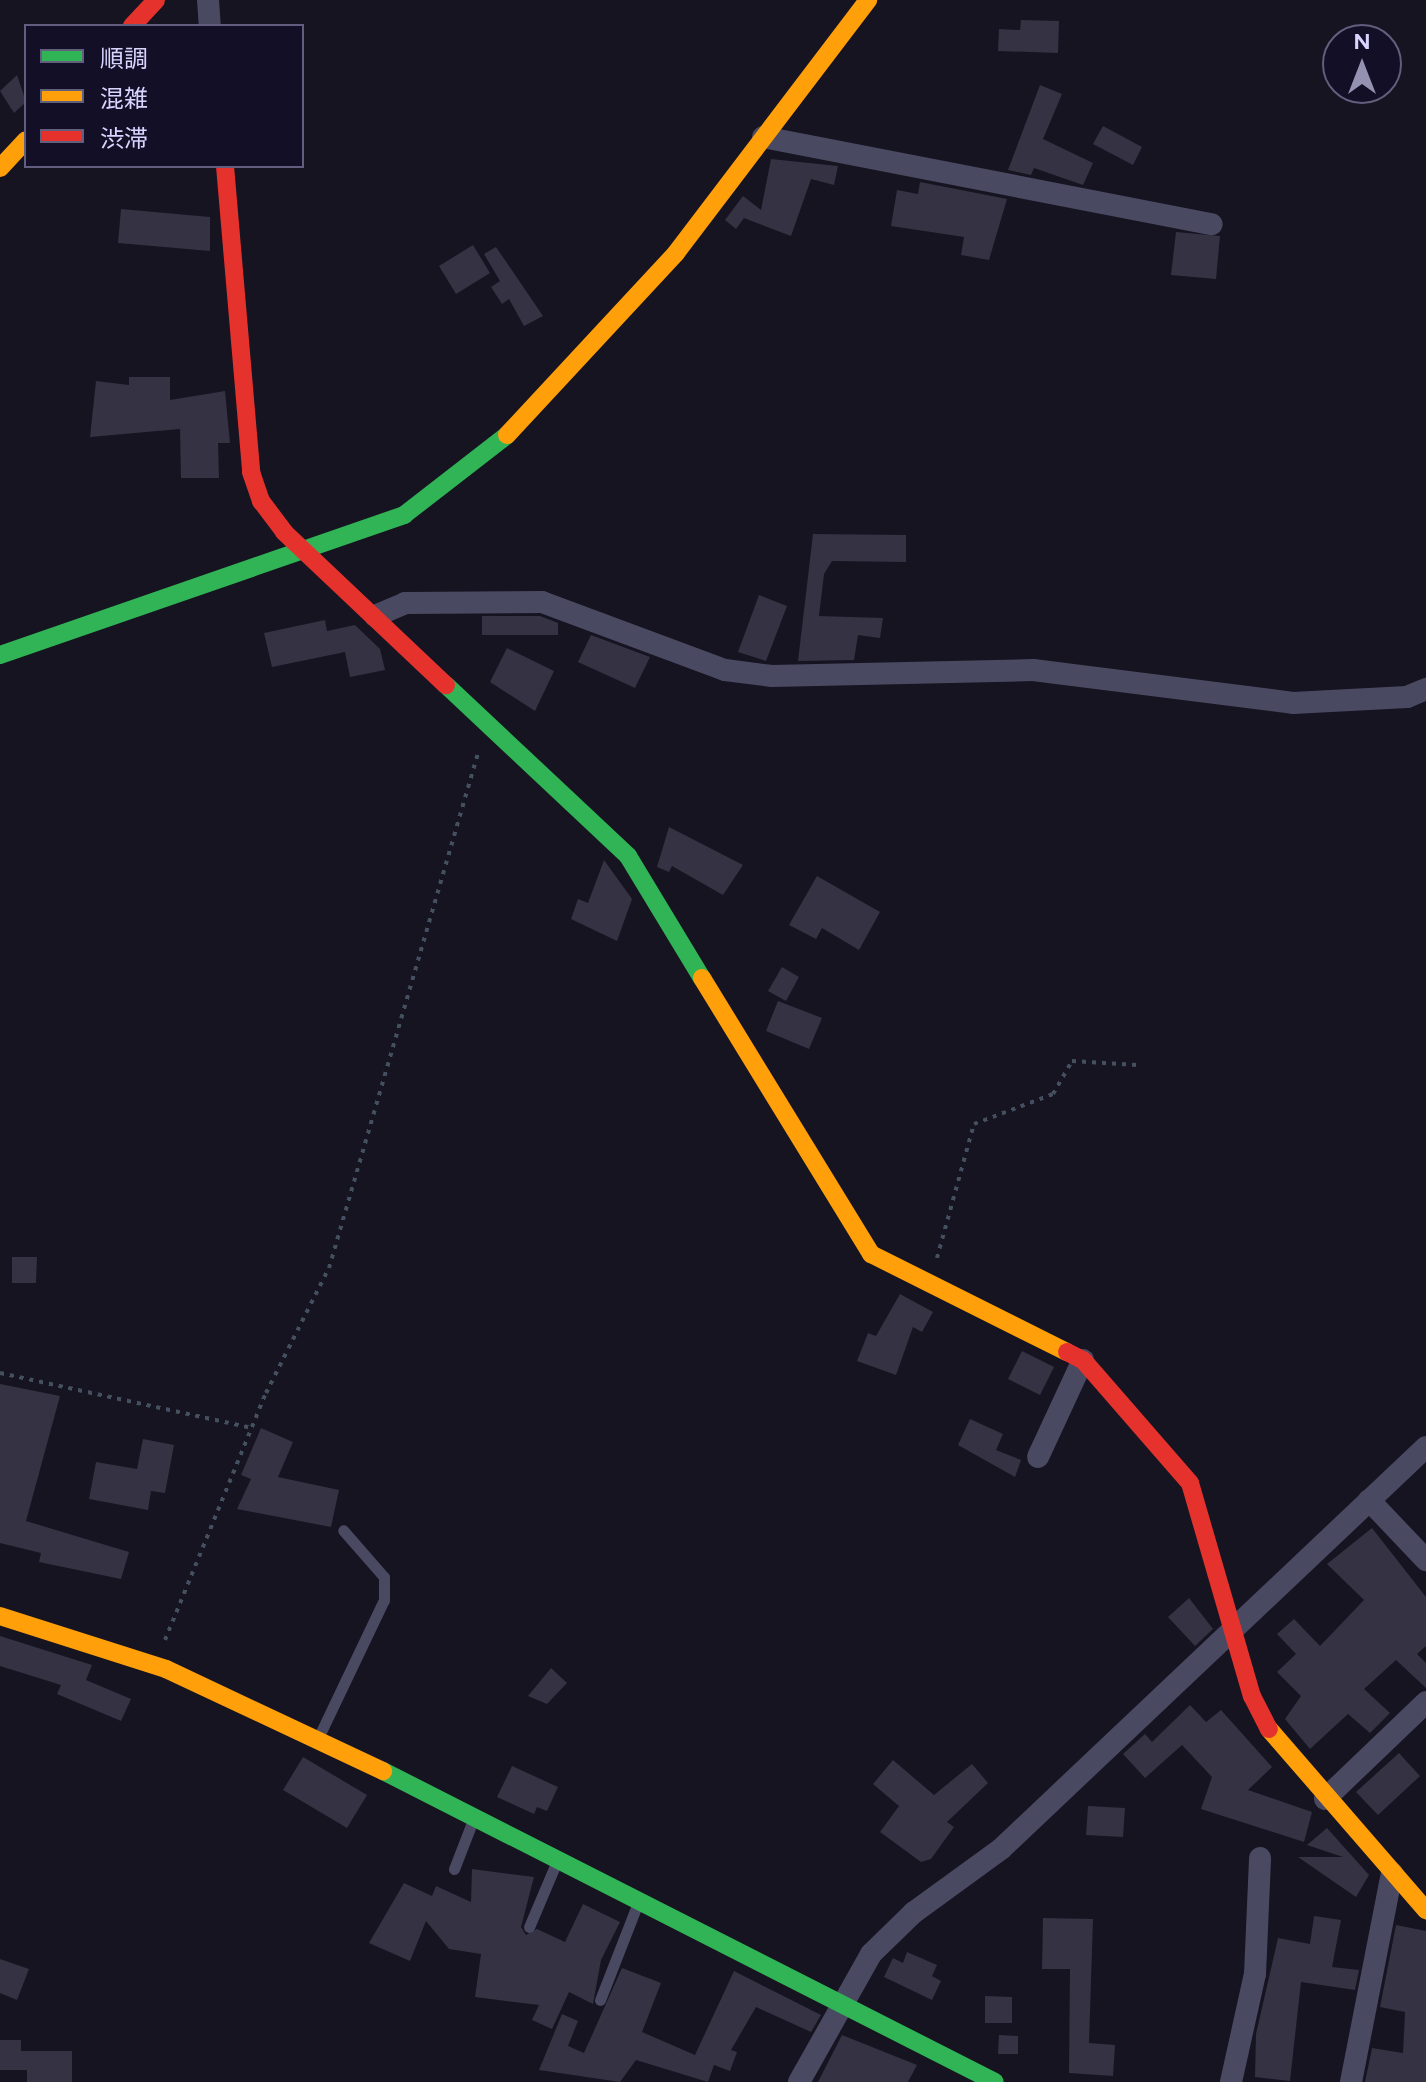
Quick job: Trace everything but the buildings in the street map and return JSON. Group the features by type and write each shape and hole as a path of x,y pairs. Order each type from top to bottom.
{"street":[{"path":"134,24 156,0"},
{"path":"208,0 210,24"},
{"path":"0,655 307,554 404,515 497,446 676,253 868,0"},
{"path":"763,137 1212,224"},
{"path":"0,168 24,142"},
{"path":"225,168 251,472 261,501 307,554 488,720 628,856 855,1234 871,1254 927,1287 1083,1360 1190,1483 1232,1635 1276,1743 1426,1910"},
{"path":"375,616 405,603 542,602 725,670 772,676 1033,670 1293,703 1407,697 1426,689"},
{"path":"1038,1457 1083,1360"},
{"path":"799,2082 871,1954 913,1913 1001,1849 1232,1635 1426,1447"},
{"path":"1369,1500 1426,1560"},
{"path":"0,1616 155,1665 318,1738 844,2000 995,2082"},
{"path":"1325,1799 1426,1702"},
{"path":"1231,2082 1255,1974 1260,1858"},
{"path":"1351,2082 1392,1873"}],"lane":[{"path":"318,1738 384,1600 384,1577 343,1530"},
{"path":"454,1869 476,1816"},
{"path":"529,1927 559,1857"},
{"path":"600,2000 640,1897"}],"path":[{"path":"155,1665 252,1428 329,1268 488,720"},
{"path":"927,1287 974,1124 1053,1094 1072,1061 1137,1065"},
{"path":"0,1373 252,1428"}],"traffic: fast":[{"path":"0,655 404,515 507,435"},
{"path":"446,685 628,856 702,978"},
{"path":"383,1771 995,2082"}],"traffic: slow":[{"path":"507,435 676,253 868,0"},
{"path":"0,168 24,142"},
{"path":"702,978 871,1254 1067,1352"},
{"path":"0,1616 166,1669 383,1771"},
{"path":"1269,1729 1426,1910"}],"traffic: jam":[{"path":"134,24 156,0"},
{"path":"225,168 251,472 261,501 284,532 446,685"},
{"path":"1067,1352 1083,1360 1190,1483 1252,1696 1269,1729"}]}
